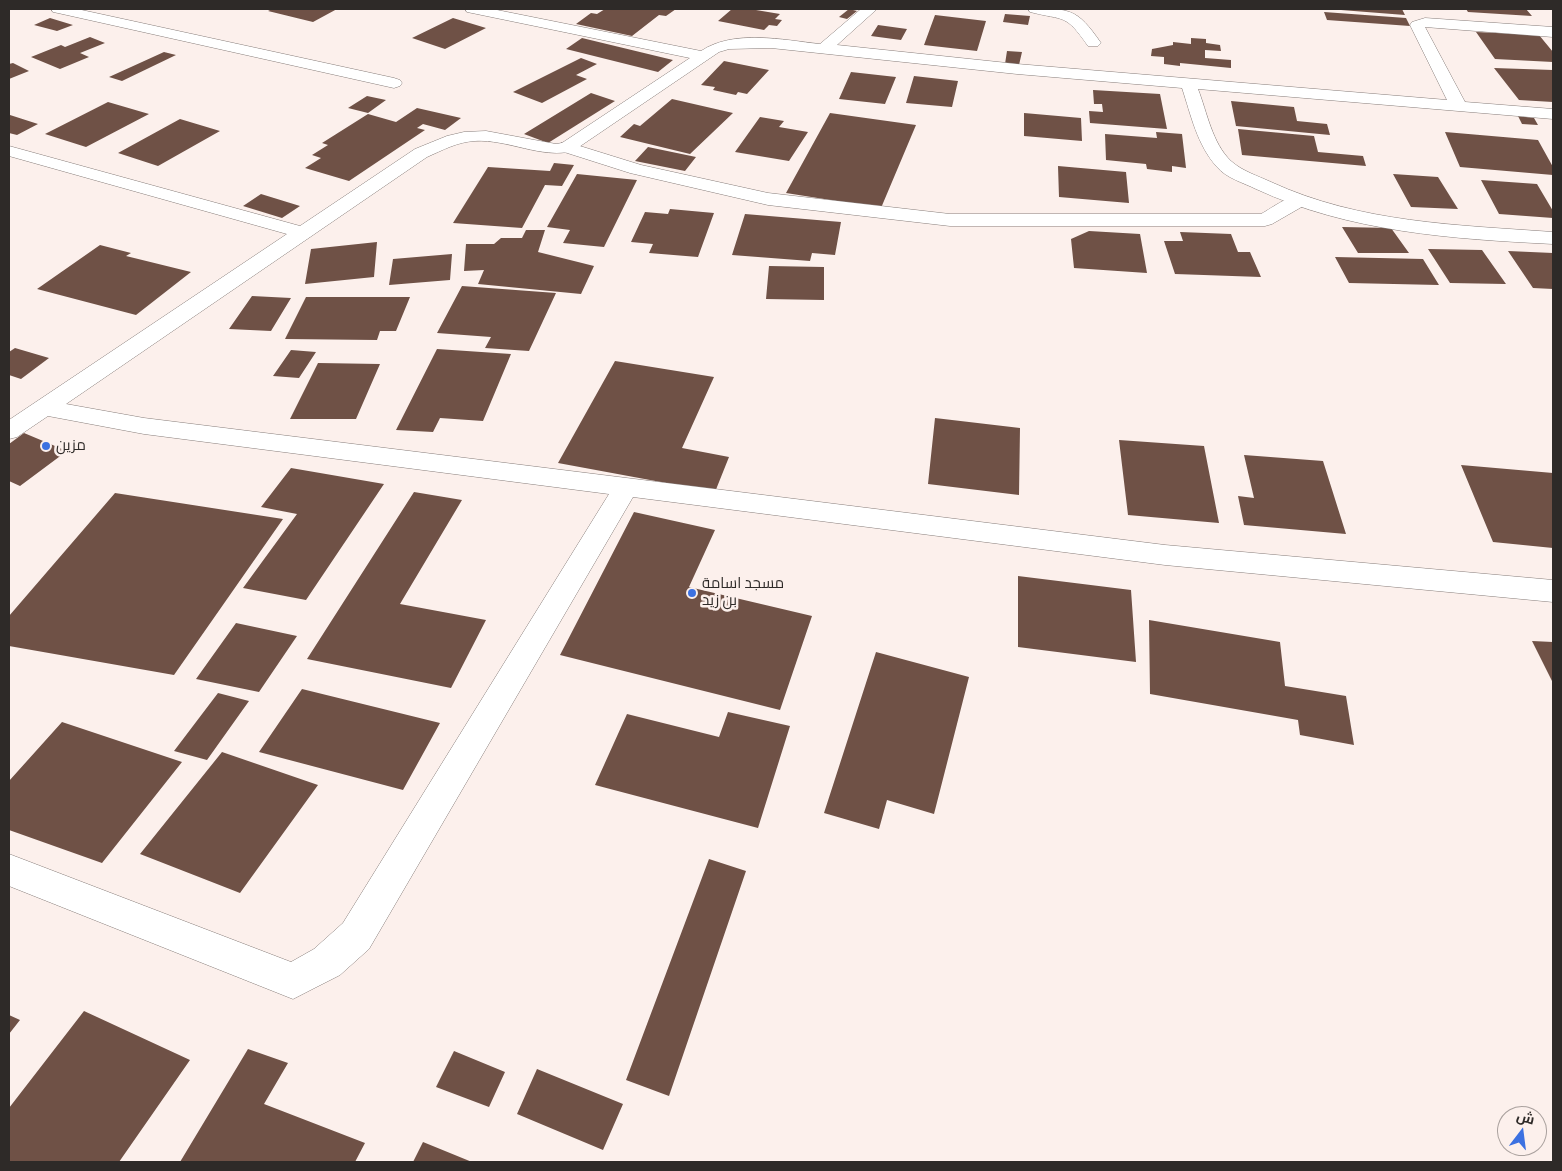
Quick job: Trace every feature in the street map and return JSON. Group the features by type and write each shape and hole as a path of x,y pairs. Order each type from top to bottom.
{"street":[{"path":"58,9 394,82"},
{"path":"472,9 703,56"},
{"path":"823,49 870,9"},
{"path":"1035,9 1064,13 1078,21 1093,43"},
{"path":"1415,9 1425,22"},
{"path":"1459,107 1417,25 1425,22 1553,32"},
{"path":"9,431 46,408 421,153 464,137 483,136 556,149 567,147 703,56 727,44 743,42 1016,69 1553,114"},
{"path":"1188,83 1208,140 1224,164 1271,190 1298,202 1332,211 1405,225 1553,238"},
{"path":"567,147 636,169 768,199 950,220 1266,220 1298,202"},
{"path":"9,151 305,233"},
{"path":"46,408 144,426 1165,555 1553,591"},
{"path":"9,870 293,981 327,962 356,936 626,487"}],"building":[{"path":"272,9 337,9 313,22 268,11"},
{"path":"605,9 676,9 666,16 659,15 632,36 576,24 591,13 597,14"},
{"path":"732,9 750,9 780,14 775,19 782,20 777,26 769,25 764,30 718,21"},
{"path":"849,9 857,11 847,19 839,17"},
{"path":"1402,9 1405,15 1341,10"},
{"path":"1466,9 1526,9 1532,16 1468,12"},
{"path":"1324,12 1406,18 1410,26 1327,20"},
{"path":"1005,14 1030,16 1028,25 1003,22"},
{"path":"935,15 986,21 977,51 924,45"},
{"path":"50,18 73,25 57,31 34,25"},
{"path":"453,18 486,28 445,49 412,38"},
{"path":"878,25 907,29 901,40 871,36"},
{"path":"1476,32 1539,35 1553,52 1553,62 1495,59"},
{"path":"90,37 105,43 80,53 89,57 60,69 31,57 61,45 65,47"},
{"path":"582,38 673,60 658,72 566,49"},
{"path":"1191,38 1206,39 1206,43 1220,45 1221,51 1205,50 1205,58 1231,60 1231,68 1180,63 1180,66 1164,64 1164,57 1151,56 1152,49 1173,45 1173,42 1191,44"},
{"path":"1007,51 1022,52 1019,65 1005,64"},
{"path":"164,52 176,55 122,81 109,77"},
{"path":"581,58 597,64 576,75 587,79 542,103 513,92"},
{"path":"724,61 769,70 747,94 738,92 736,95 713,90 715,87 701,85"},
{"path":"13,63 29,71 9,79 9,64"},
{"path":"1494,68 1553,70 1553,102 1519,100"},
{"path":"851,72 896,77 885,104 839,99"},
{"path":"914,76 958,81 952,107 906,103"},
{"path":"1093,90 1160,94 1167,129 1090,123 1089,111 1103,112 1102,104 1094,104"},
{"path":"591,93 615,101 548,143 524,134"},
{"path":"367,96 386,100 368,113 348,108"},
{"path":"672,99 733,113 690,154 620,137 634,124 640,126"},
{"path":"1231,101 1294,107 1297,121 1327,124 1330,135 1236,126"},
{"path":"108,102 149,114 86,147 45,134"},
{"path":"417,108 461,118 445,130 423,124 417,128 425,130 349,181 305,168 321,158 312,155 328,145 322,143 368,114 396,122"},
{"path":"830,113 916,125 881,208 786,193"},
{"path":"1024,113 1081,118 1082,141 1024,136"},
{"path":"10,115 38,124 17,135 9,133"},
{"path":"1518,116 1534,118 1538,125 1522,124"},
{"path":"760,117 784,121 779,127 808,132 789,161 735,152"},
{"path":"180,119 220,131 158,166 118,153"},
{"path":"1238,129 1314,136 1318,152 1363,156 1366,166 1242,155"},
{"path":"1156,132 1182,134 1186,168 1172,166 1172,172 1147,169 1146,164 1106,160 1105,134 1157,138"},
{"path":"1445,132 1538,140 1553,167 1553,175 1460,167"},
{"path":"648,147 696,157 685,171 635,161"},
{"path":"554,163 574,165 562,186 545,185 522,228 453,223 488,167 550,171"},
{"path":"1058,166 1126,172 1129,203 1059,197"},
{"path":"577,174 637,180 604,247 563,243 570,230 547,227"},
{"path":"1393,174 1438,177 1458,209 1411,207"},
{"path":"1481,180 1537,184 1553,211 1553,218 1499,214"},
{"path":"261,194 300,206 282,218 243,206"},
{"path":"670,209 714,213 698,257 649,253 653,244 631,242 645,212 668,214"},
{"path":"745,214 841,222 835,255 812,253 810,261 732,255"},
{"path":"1342,227 1391,228 1409,253 1358,253"},
{"path":"526,230 545,230 538,252 594,266 581,294 478,284 484,270 464,271 466,244 494,244 501,238 522,238"},
{"path":"1089,231 1140,234 1147,273 1074,268 1071,239"},
{"path":"1180,232 1231,234 1238,252 1250,252 1261,277 1175,274 1164,241 1183,241"},
{"path":"377,242 374,277 305,284 311,249"},
{"path":"100,245 131,253 126,256 191,272 136,315 37,289"},
{"path":"1428,249 1482,250 1506,284 1450,283"},
{"path":"1508,251 1553,253 1553,289 1533,288"},
{"path":"452,254 450,280 389,285 393,259"},
{"path":"1335,257 1423,259 1439,285 1349,283"},
{"path":"769,266 824,267 824,300 766,299"},
{"path":"462,286 556,293 529,351 485,348 491,337 437,333"},
{"path":"252,296 291,298 271,331 229,329"},
{"path":"306,297 410,297 396,331 380,331 377,340 285,339"},
{"path":"15,348 49,358 21,379 9,375 9,352"},
{"path":"437,349 511,354 483,421 440,418 433,432 396,430"},
{"path":"291,350 316,352 299,378 273,376"},
{"path":"615,361 714,377 682,448 729,457 715,492 558,463"},
{"path":"318,363 380,364 356,419 290,419"},
{"path":"935,418 1020,428 1019,495 928,484"},
{"path":"24,433 67,451 20,486 9,481 9,444"},
{"path":"1119,440 1204,446 1219,523 1128,515"},
{"path":"1244,455 1323,461 1346,534 1244,525 1238,496 1254,498"},
{"path":"1461,465 1553,473 1553,548 1493,542"},
{"path":"291,468 384,484 306,600 243,588 297,514 261,507"},
{"path":"414,492 462,500 400,604 486,620 451,688 307,659"},
{"path":"115,493 283,519 174,675 9,646 9,616"},
{"path":"634,512 715,530 689,587 812,616 780,710 560,655"},
{"path":"1018,576 1131,590 1136,662 1018,647"},
{"path":"1149,620 1280,642 1285,686 1346,696 1354,745 1300,735 1298,720 1150,694"},
{"path":"236,623 297,636 259,692 196,679"},
{"path":"1532,641 1553,642 1553,683"},
{"path":"876,652 969,677 934,814 887,800 879,829 824,813"},
{"path":"302,689 440,723 403,790 259,752"},
{"path":"218,693 249,701 207,760 174,751"},
{"path":"728,712 790,726 758,828 595,785 627,714 719,737"},
{"path":"62,722 182,762 102,863 9,830 9,781"},
{"path":"222,752 318,785 240,893 140,854"},
{"path":"709,859 746,871 669,1096 626,1080"},
{"path":"84,1011 190,1060 119,1162 9,1162 9,1108"},
{"path":"9,1015 20,1020 9,1034"},
{"path":"248,1049 288,1063 264,1104 365,1143 355,1162 180,1162"},
{"path":"454,1051 505,1072 489,1107 436,1087"},
{"path":"537,1069 623,1104 603,1150 517,1114"},
{"path":"423,1142 472,1162 413,1162"}],"place":[{"name":"مزين","path":"46,446"},
{"name":"مسجد اسامة بن زيد","path":"692,593"}]}
